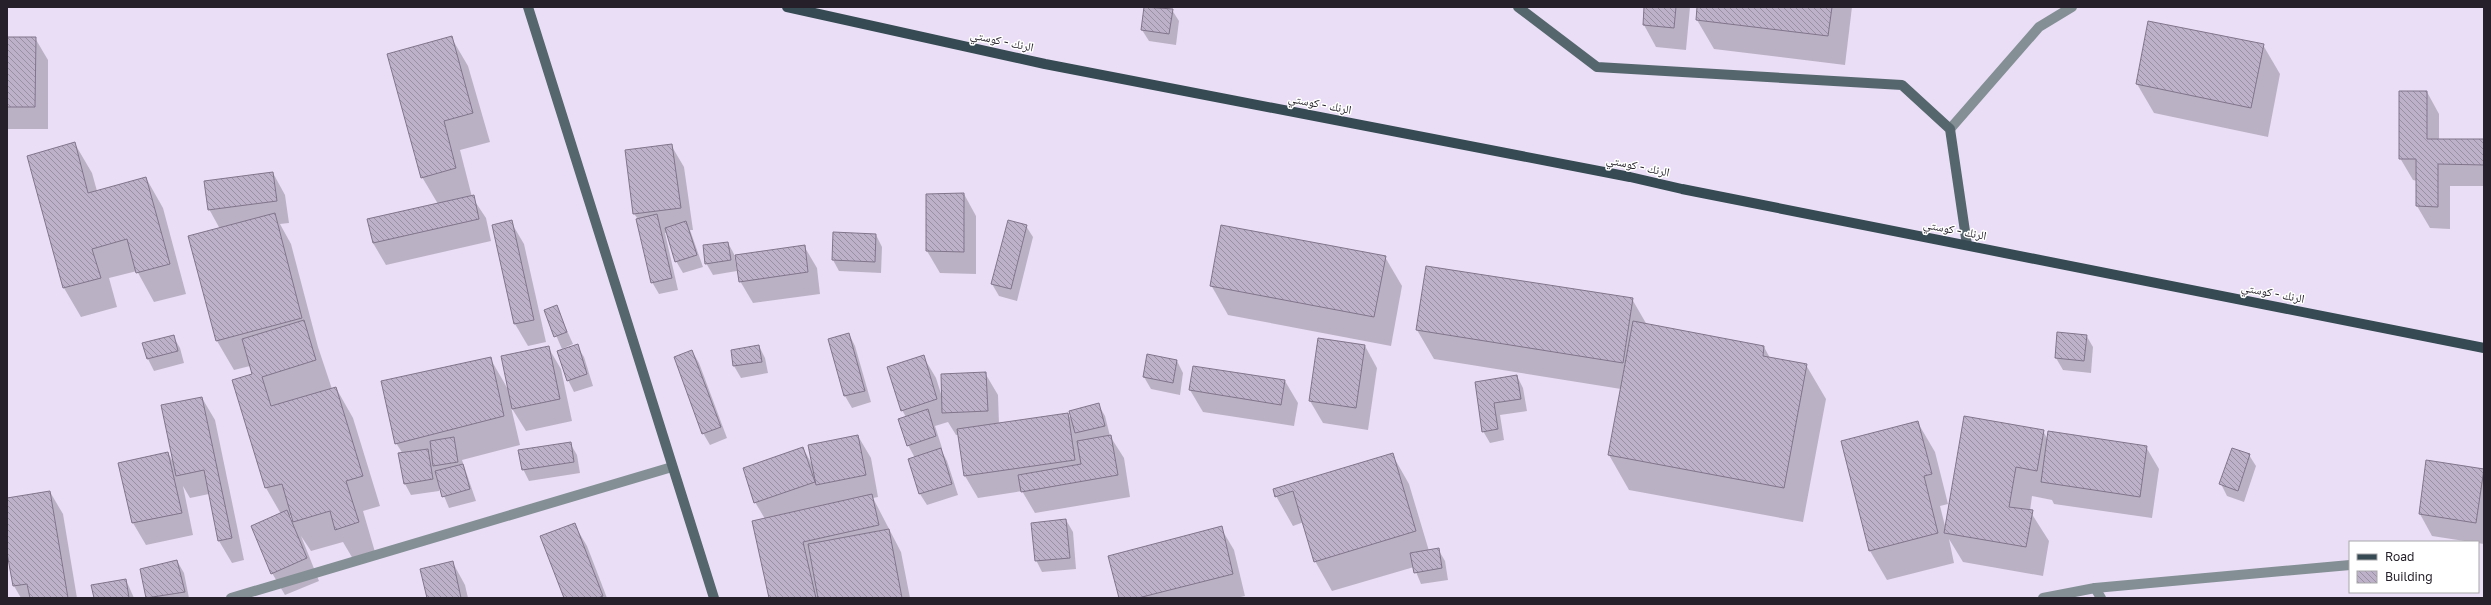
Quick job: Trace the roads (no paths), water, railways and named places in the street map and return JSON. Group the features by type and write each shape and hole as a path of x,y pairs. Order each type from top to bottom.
{"main road":[{"name":"الرنك - كوستي","path":"787,7 1044,64 1630,177 1682,189 2484,348"}],"street":[{"path":"528,7 714,598"},
{"path":"1518,7 1597,67 1902,84 1950,129 1967,245"},
{"path":"1950,129 2039,28 2072,7"},
{"path":"231,598 672,467"},
{"path":"2043,598 2095,588 2349,565"},
{"path":"2095,588 2101,598"}]}
